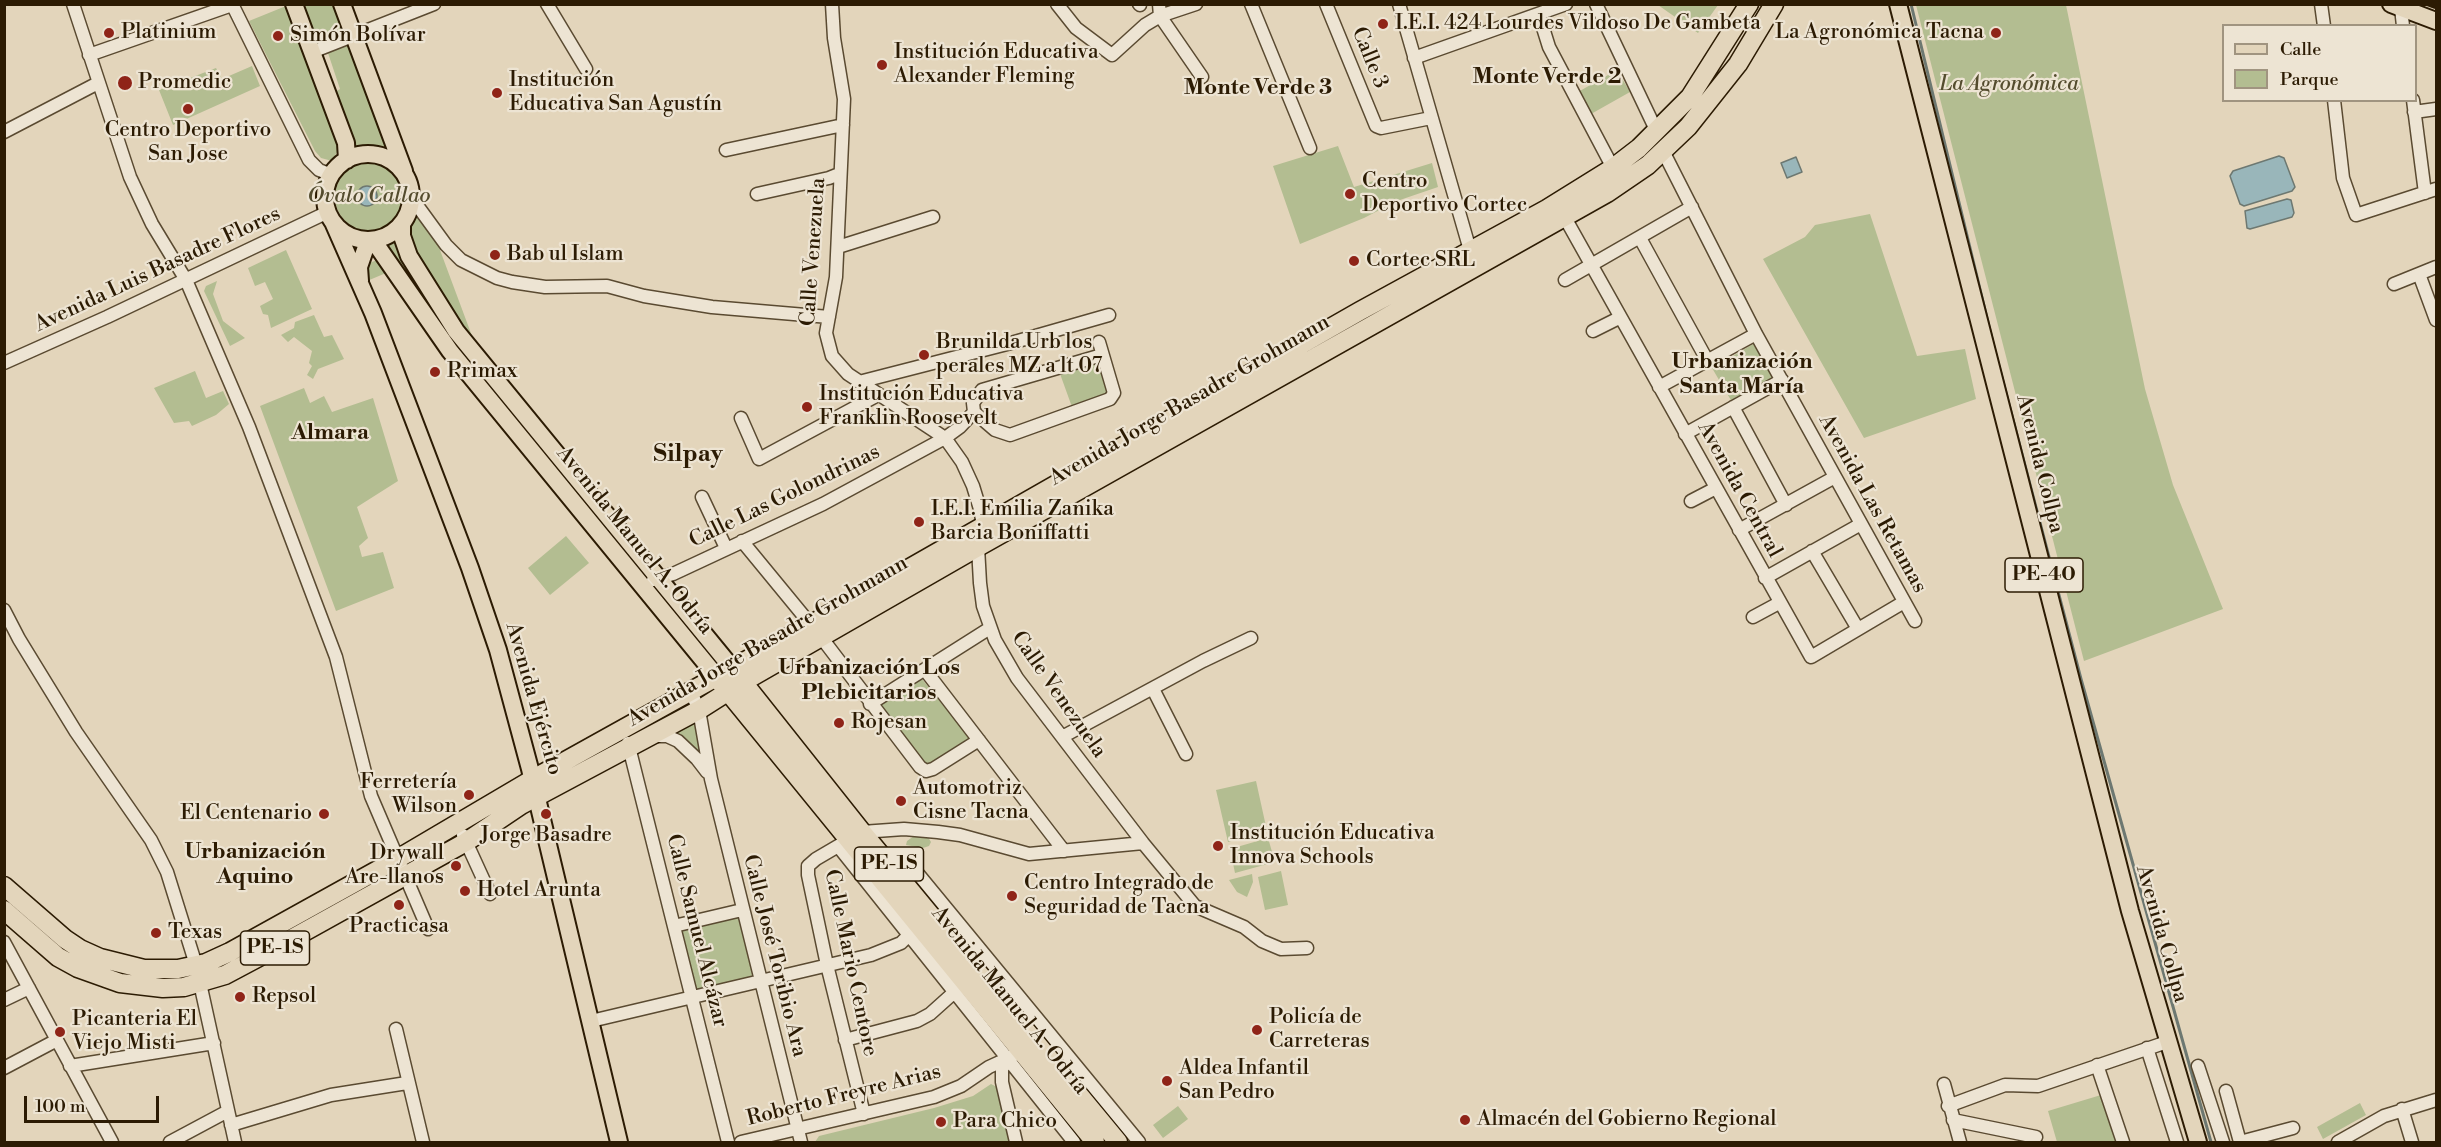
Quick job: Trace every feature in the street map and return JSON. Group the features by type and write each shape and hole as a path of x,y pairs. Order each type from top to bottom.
{"highway":[{"name":"Avenida Jorge Basadre Grohmann","path":"815,632 983,525 1239,389 1472,258 1613,168 1657,132 1701,81 1749,4"},
{"path":"1718,91 1747,28 1762,4"},
{"name":"Avenida Jorge Basadre Grohmann","path":"1472,258 1564,216 1621,184 1663,151 1688,127 1718,91 1774,4"},
{"path":"1701,81 1747,28"},
{"name":"Avenida Jorge Basadre Grohmann","path":"8,895 65,939 100,958 144,969 178,969 198,974 225,975 257,958 401,868 458,825 535,788 626,739 692,692 729,680 815,632 978,547 1239,389"},
{"name":"Avenida Jorge Basadre Grohmann","path":"626,739 646,737 699,710 729,680"},
{"name":"Avenida Manuel A. Odría","path":"729,680 849,839 913,930 971,977"},
{"name":"Avenida Jorge Basadre Grohmann","path":"401,868 466,842 535,788"},
{"name":"Avenida Manuel A. Odría","path":"849,839 886,861 971,977 1030,1048 1118,1143"},
{"name":"Avenida Jorge Basadre Grohmann","path":"4,910 58,957 99,977 120,983 163,988 198,974"},
{"name":"Avenida Manuel A. Odría","path":"1030,1048 1095,1143"}],"main road":[{"path":"294,4 346,143 347,160"},
{"path":"342,4 408,180 411,197 409,212 402,225 387,237 371,241 350,237 330,217 325,193 332,175 347,160 370,154 384,158 398,166 408,180"},
{"name":"Avenida Collpa","path":"1898,4 2130,911 2198,1143"},
{"path":"2396,6 2436,21"},
{"name":"Avenida Ejército","path":"330,217 360,282 471,568 498,650 535,788 619,1143"},
{"name":"Avenida Manuel A. Odría","path":"402,225 404,244 409,256 479,374 641,586 729,680"},
{"name":"Avenida Ejército","path":"360,282 359,267 371,241"},
{"name":"Avenida Manuel A. Odría","path":"371,241 419,309 479,374 657,579 729,680"}],"street":[{"path":"73,4 130,177 152,224 186,280 249,427 336,657 371,796 428,928"},
{"path":"312,52 354,36 413,8 434,4"},
{"path":"547,4 586,69"},
{"path":"832,7 845,4"},
{"path":"1058,4 1076,28 1110,54 1115,53 1160,10 1196,4"},
{"path":"1251,4 1310,148"},
{"name":"Calle 3","path":"1326,4 1376,126 1381,128 1431,118"},
{"name":"Calle 3","path":"1414,58 1566,4"},
{"path":"1596,4 1657,132"},
{"path":"2321,4 2324,24"},
{"path":"89,55 232,5 309,160 319,170 332,175"},
{"path":"1401,5 1414,58 1472,258"},
{"path":"2396,6 2402,24"},
{"name":"Calle Venezuela","path":"832,7 834,38 844,99 839,174 838,247 827,341 832,356 842,369 859,382 945,438 969,474 983,525 978,547 983,606 1000,651 1017,678 1143,843 1195,906 1244,927 1262,941 1281,949 1307,948"},
{"path":"1160,10 1202,77"},
{"path":"1539,15 1549,47 1613,168"},
{"path":"4,132 98,83"},
{"path":"2334,102 2343,178 2356,215 2431,191 2414,106 2436,109"},
{"path":"726,150 843,125"},
{"name":"Avenida Las Retamas","path":"1663,151 1756,333 1915,621"},
{"path":"757,194 839,174"},
{"path":"411,197 446,246 461,260 505,280 531,286 607,286 628,293 712,307 829,317"},
{"path":"1565,280 1692,207"},
{"name":"Avenida Central","path":"1564,216 1619,318 1811,657 1858,629"},
{"name":"Avenida Luis Basadre Flores","path":"4,363 330,217"},
{"path":"838,247 933,217"},
{"path":"1640,238 1707,360"},
{"path":"2394,284 2436,267"},
{"path":"2419,274 2436,320"},
{"path":"859,382 1011,343 1108,315"},
{"path":"1593,332 1619,318"},
{"path":"1659,387 1756,333"},
{"path":"974,412 995,430 1010,435 1110,399 1114,393 1099,342"},
{"name":"Calle Las Golondrinas","path":"641,586 673,574 854,488 945,438 960,427 974,412 973,403 981,390 1102,355"},
{"path":"1685,434 1782,380"},
{"path":"741,418 759,459 878,395"},
{"path":"1733,407 1785,505"},
{"path":"1739,530 1835,477"},
{"path":"1690,501 1716,488"},
{"path":"702,497 726,548"},
{"path":"1765,578 1861,524"},
{"path":"742,541 920,766 926,771 979,740"},
{"path":"1812,551 1858,629 1904,602"},
{"path":"1753,617 1779,603"},
{"path":"4,610 19,639 76,732 151,840 167,872 177,897 198,974 235,1143"},
{"path":"870,704 990,628"},
{"path":"1062,737 1203,661 1251,638"},
{"path":"925,670 1064,851"},
{"path":"1153,689 1186,754"},
{"name":"Calle José Toribio Ara","path":"692,692 699,710 711,779 742,910 801,1143"},
{"name":"Calle José Toribio Ara","path":"646,737 668,736 678,741 698,759 711,779"},
{"name":"Calle Samuel Alcázar","path":"626,739 693,997 728,1143"},
{"path":"458,825 490,894"},
{"path":"849,839 904,829 960,835 1029,854 1143,843"},
{"name":"Calle Mario Centore","path":"849,839 808,866 808,875 827,965 864,1114"},
{"path":"674,926 742,910"},
{"path":"591,1021 881,952 901,943 913,930"},
{"path":"4,942 112,1143"},
{"path":"845,1041 917,1022 971,977"},
{"name":"Avenida Manuel A. Odría","path":"971,977 1030,1048 1139,1143"},
{"path":"4,999 29,988"},
{"path":"396,1029 423,1143"},
{"path":"4,1068 57,1040"},
{"path":"1948,1106 2005,1086 2038,1086 2167,1042"},
{"path":"70,1066 214,1043"},
{"path":"1016,1143 1002,1082 1002,1069 1030,1048 1074,1143"},
{"name":"Roberto Freyre Arias","path":"741,1143 913,1103 950,1091 973,1080 989,1067 1030,1048"},
{"path":"2147,1048 2176,1143"},
{"path":"2097,1065 2123,1143"},
{"path":"2198,1065 2223,1143"},
{"path":"231,1125 331,1095 407,1083"},
{"path":"1944,1084 1948,1106 1960,1143"},
{"path":"2226,1091 2240,1142 2293,1128"},
{"path":"2338,1143 2357,1137 2384,1116 2436,1100"},
{"path":"2402,1109 2412,1143"},
{"path":"170,1143 228,1111"},
{"path":"1953,1120 2036,1137 2016,1143"}],"green space":[{"path":"302,5 337,5 346,29 316,41"},
{"path":"1658,5 1718,5 1698,33"},
{"name":"La Agronómica","path":"1916,5 2066,5 2145,389 2173,485 2223,609 2084,661"},
{"path":"286,6 340,147 332,161 321,158 315,151 249,21"},
{"path":"351,44 390,149 354,147 335,92 340,89 328,53"},
{"name":"Centro Deportivo San Jose","path":"252,66 260,86 173,125 159,90 216,68 222,79"},
{"path":"1617,70 1630,92 1591,114 1578,92"},
{"name":"Centro Deportivo Cortec","path":"1338,146 1354,187 1432,163 1438,187 1397,201 1364,218 1300,244 1273,166"},
{"name":"Óvalo Callao","path":"362,163 376,163 388,168 398,178 403,197 398,216 388,226 376,231 362,231 350,226 340,216 335,204 335,190 340,178 350,168"},
{"path":"1870,214 1917,356 1965,349 1976,399 1864,438 1763,259 1805,237 1815,225"},
{"path":"414,217 419,217 437,242 472,336 462,329 419,264 407,231"},
{"path":"396,237 463,351 461,353 386,244"},
{"path":"286,250 312,309 271,328 268,315 263,314 260,306 273,299 265,282 255,286 248,268"},
{"path":"377,260 386,273 367,281 367,264"},
{"path":"217,281 213,294 223,321 245,338 230,346 204,291 206,286"},
{"path":"314,315 324,337 332,335 344,359 318,369 313,379 307,375 312,366 309,363 312,351 294,337 288,342 281,335 294,328 295,322"},
{"path":"1755,343 1775,378 1732,402 1712,368"},
{"path":"1095,362 1100,365 1107,394 1072,407 1059,371"},
{"path":"195,371 206,398 223,391 229,404 216,415 192,426 189,421 174,423 154,388"},
{"path":"304,388 310,403 324,396 332,412 373,398 398,481 357,507 368,538 359,546 362,557 383,552 394,588 336,611 260,406"},
{"path":"566,536 589,563 550,595 528,568"},
{"path":"922,679 971,740 928,766 879,705"},
{"path":"694,718 703,754 699,754 673,732"},
{"path":"1256,781 1267,831 1228,842 1216,790"},
{"path":"914,836 928,837 931,842 929,846 923,848 906,845 907,841"},
{"path":"1268,838 1275,862 1235,873 1230,849"},
{"path":"1281,871 1288,905 1265,910 1258,877"},
{"path":"1252,874 1253,882 1247,897 1237,892 1229,880"},
{"path":"738,917 753,977 696,992 680,929"},
{"name":"Para Chico","path":"991,1084 997,1087 1011,1142 815,1142 819,1136 934,1108 973,1096"},
{"path":"2101,1095 2118,1142 2057,1142 2048,1111"},
{"path":"2360,1103 2366,1115 2323,1139 2317,1127"},
{"path":"1178,1106 1188,1119 1163,1138 1153,1125"}],"water":[{"path":"2279,156 2284,158 2295,187 2292,191 2244,206 2240,204 2230,176 2233,171"},
{"path":"1796,157 1802,172 1787,178 1781,163"},
{"path":"363,186 371,186 377,192 377,200 371,206 363,206 357,200 357,192"},
{"path":"2287,199 2291,200 2294,213 2292,217 2247,228 2245,211"}],"waterway":[{"path":"1911,4 1994,347 2081,679 2211,1142"}],"railway":[{"path":"2426,4 2436,8"}],"place":[{"name":"I.E.I. 424 Lourdes Vildoso De Gambeta","path":"1383,24"},
{"name":"Platinium","path":"109,33"},
{"name":"La Agronómica Tacna","path":"1996,33"},
{"name":"Simón Bolívar","path":"278,36"},
{"name":"Institución Educativa Alexander Fleming","path":"882,65"},
{"name":"Promedic","path":"125,83"},
{"name":"Institución Educativa San Agustín","path":"497,93"},
{"name":"Centro Deportivo San Jose","path":"188,109"},
{"name":"Centro Deportivo Cortec","path":"1350,194"},
{"name":"Bab ul Islam","path":"495,255"},
{"name":"Cortec SRL","path":"1354,261"},
{"name":"Brunilda Urb los perales MZ a lt 07","path":"924,355"},
{"name":"Primax","path":"435,372"},
{"name":"Institución Educativa Franklin Roosevelt","path":"807,407"},
{"name":"I.E.I. Emilia Zanika Barcia Boniffatti","path":"919,522"},
{"name":"Rojesan","path":"839,723"},
{"name":"Ferretería Wilson","path":"469,795"},
{"name":"Automotriz Cisne Tacna","path":"901,801"},
{"name":"El Centenario","path":"324,814"},
{"name":"Jorge Basadre","path":"546,814"},
{"name":"Institución Educativa Innova Schools","path":"1218,846"},
{"name":"Drywall Are-llanos","path":"456,866"},
{"name":"Hotel Arunta","path":"465,891"},
{"name":"Centro Integrado de Seguridad de Tacna","path":"1012,896"},
{"name":"Practicasa","path":"399,905"},
{"name":"Texas","path":"156,933"},
{"name":"Repsol","path":"240,997"},
{"name":"Policía de Carreteras","path":"1257,1030"},
{"name":"Picanteria El Viejo Misti","path":"60,1032"},
{"name":"Aldea Infantil San Pedro","path":"1167,1081"},
{"name":"Almacén del Gobierno Regional","path":"1465,1120"},
{"name":"Para Chico","path":"941,1122"}],"district":[{"name":"Monte Verde 2","path":"1547,78"},
{"name":"Monte Verde 3","path":"1258,89"},
{"name":"Urbanización Santa María","path":"1742,376"},
{"name":"Almara","path":"330,434"},
{"name":"Silpay","path":"688,455"},
{"name":"Urbanización Los Plebicitarios","path":"869,682"},
{"name":"Urbanización Aquino","path":"255,866"}]}
